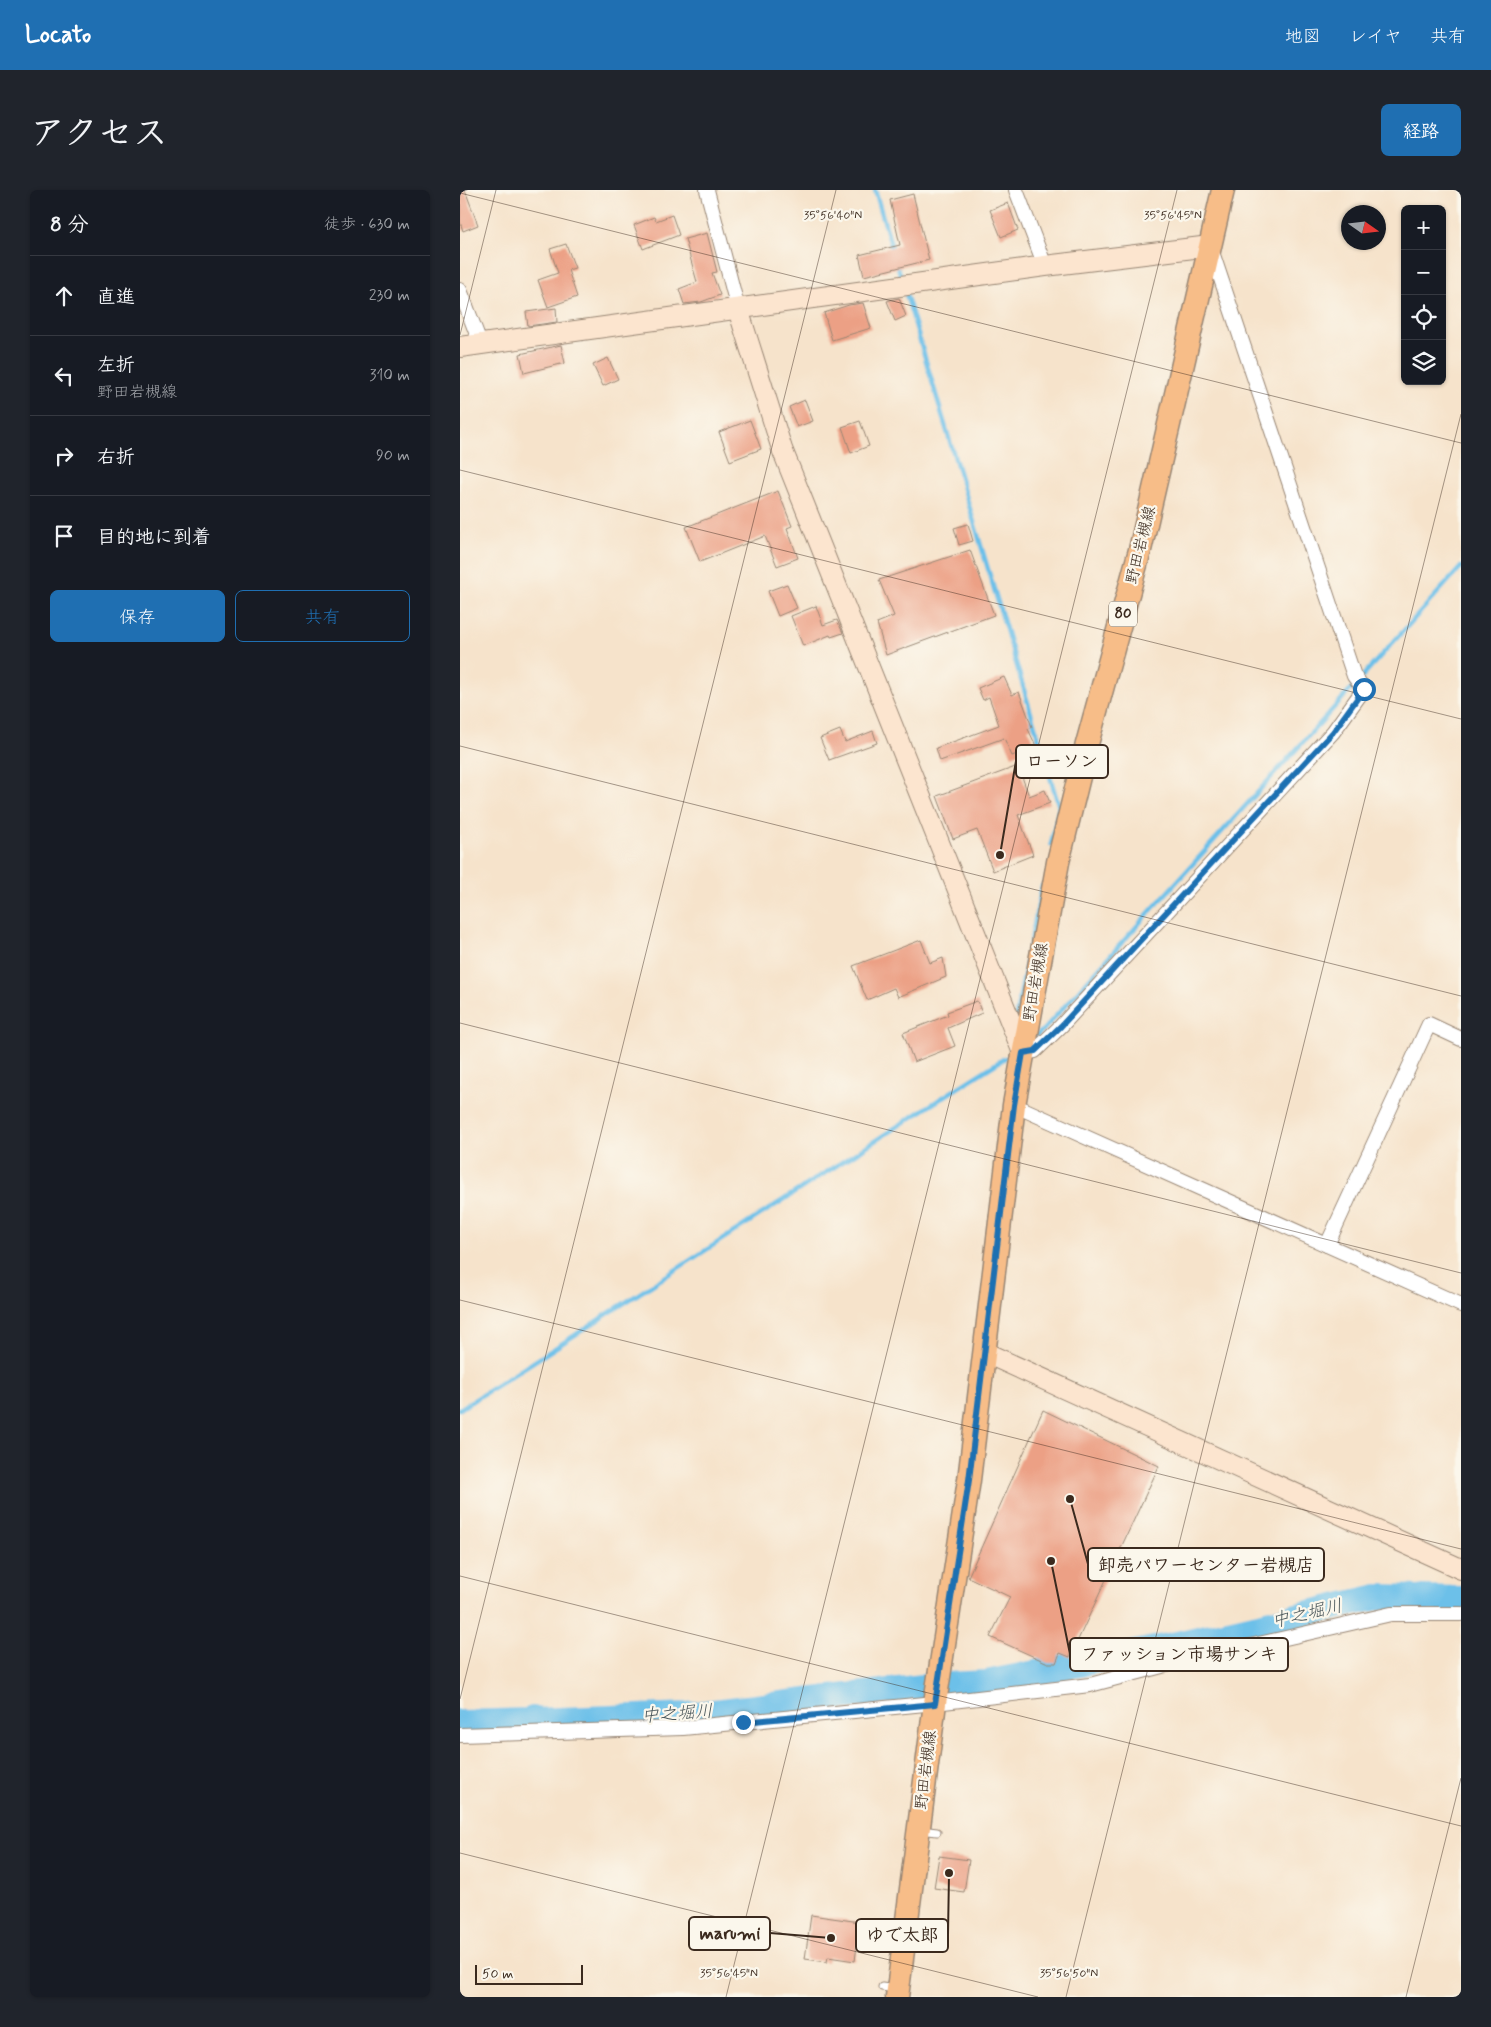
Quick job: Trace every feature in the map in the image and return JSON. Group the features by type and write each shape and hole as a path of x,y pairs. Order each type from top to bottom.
{"main road":[{"name":"野田岩槻線","path":"892,1991 928,1831 935,1704 986,1353 1014,1105 1058,862 1087,744 1140,550 1223,190"}],"street":[{"path":"460,347 738,309 1045,266 1210,246 1354,676 1364,688 1333,732 1162,918 1061,1026 1035,1051 1024,1047 782,449 738,309 707,190"},
{"path":"1016,190 1045,266"},
{"path":"460,290 481,344"},
{"path":"1327,1245 1429,1024 1461,1039"},
{"path":"1014,1105 1461,1305"},
{"path":"986,1353 1461,1569"},
{"path":"460,1735 675,1729 935,1704 1090,1685 1171,1664 1391,1614 1461,1614"}],"building":[{"path":"460,190 465,190 478,225 463,231 460,222"},
{"path":"913,194 929,260 864,276 859,255 900,245 890,200"},
{"path":"1008,203 1018,230 1001,237 990,210"},
{"path":"672,215 679,235 643,249 634,225 654,217 656,221"},
{"path":"707,233 717,272 712,273 720,295 701,302 684,304 679,289 697,282 685,239"},
{"path":"566,244 575,268 568,270 577,297 548,307 538,280 558,273 550,249"},
{"path":"899,298 906,316 895,321 887,301"},
{"path":"863,303 871,328 832,340 824,313 849,305"},
{"path":"556,308 557,322 528,326 526,312"},
{"path":"561,345 565,363 524,373 520,354"},
{"path":"608,358 618,379 603,386 593,365"},
{"path":"805,400 813,421 797,427 789,407"},
{"path":"750,420 761,449 730,461 719,432"},
{"path":"860,421 869,446 851,453 842,427"},
{"path":"778,491 792,526 787,528 798,558 777,566 765,536 700,562 686,527"},
{"path":"968,524 973,541 959,545 954,528"},
{"path":"970,550 994,615 886,655 877,623 894,616 879,580"},
{"path":"787,584 797,608 778,616 768,591"},
{"path":"816,606 823,625 837,620 843,633 831,637 830,635 803,646 791,616"},
{"path":"1004,677 1012,695 1019,692 1032,727 1028,729 1036,746 1012,756 1004,738 940,761 936,748 999,725 989,697 983,700 978,688"},
{"path":"840,730 845,742 873,731 877,743 829,760 820,738"},
{"path":"1018,766 1029,796 1045,790 1050,803 1018,815 1033,855 993,871 977,830 953,839 937,796"},
{"path":"921,940 930,963 943,958 946,977 898,997 894,988 867,1000 853,966"},
{"path":"977,1001 982,1013 948,1028 955,1046 914,1062 903,1033 948,1015 947,1012"},
{"path":"1043,1410 1159,1466 1070,1657 1060,1653 1056,1663 1048,1663 990,1637 1010,1597 968,1577"},
{"path":"939,1856 969,1860 964,1892 934,1888"},
{"path":"811,1915 860,1922 855,1961 828,1957 827,1962 805,1959"}],"waterway":[{"path":"875,190 893,252"},
{"path":"897,264 901,277"},
{"path":"906,294 1059,807 1051,844"},
{"path":"1037,1035 1461,567"},
{"path":"1016,1015 1042,886"},
{"path":"460,1409 1005,1058"},
{"name":"中之堀川","path":"948,1685 986,1683 1164,1647 1378,1597 1461,1599"},
{"name":"中之堀川","path":"460,1723 688,1715 923,1687"}],"place":[{"name":"ローソン","path":"1000,855"},
{"name":"卸売パワーセンター岩槻店","path":"1070,1499"},
{"name":"ファッション市場サンキ","path":"1051,1561"},
{"name":"ゆで太郎","path":"949,1873"},
{"name":"marumi","path":"831,1938"}],"route":[{"path":"743,1722 935,1704 969,1480 986,1353 1014,1105 1023,1053 1035,1051 1061,1026 1333,732 1364,689"}]}
